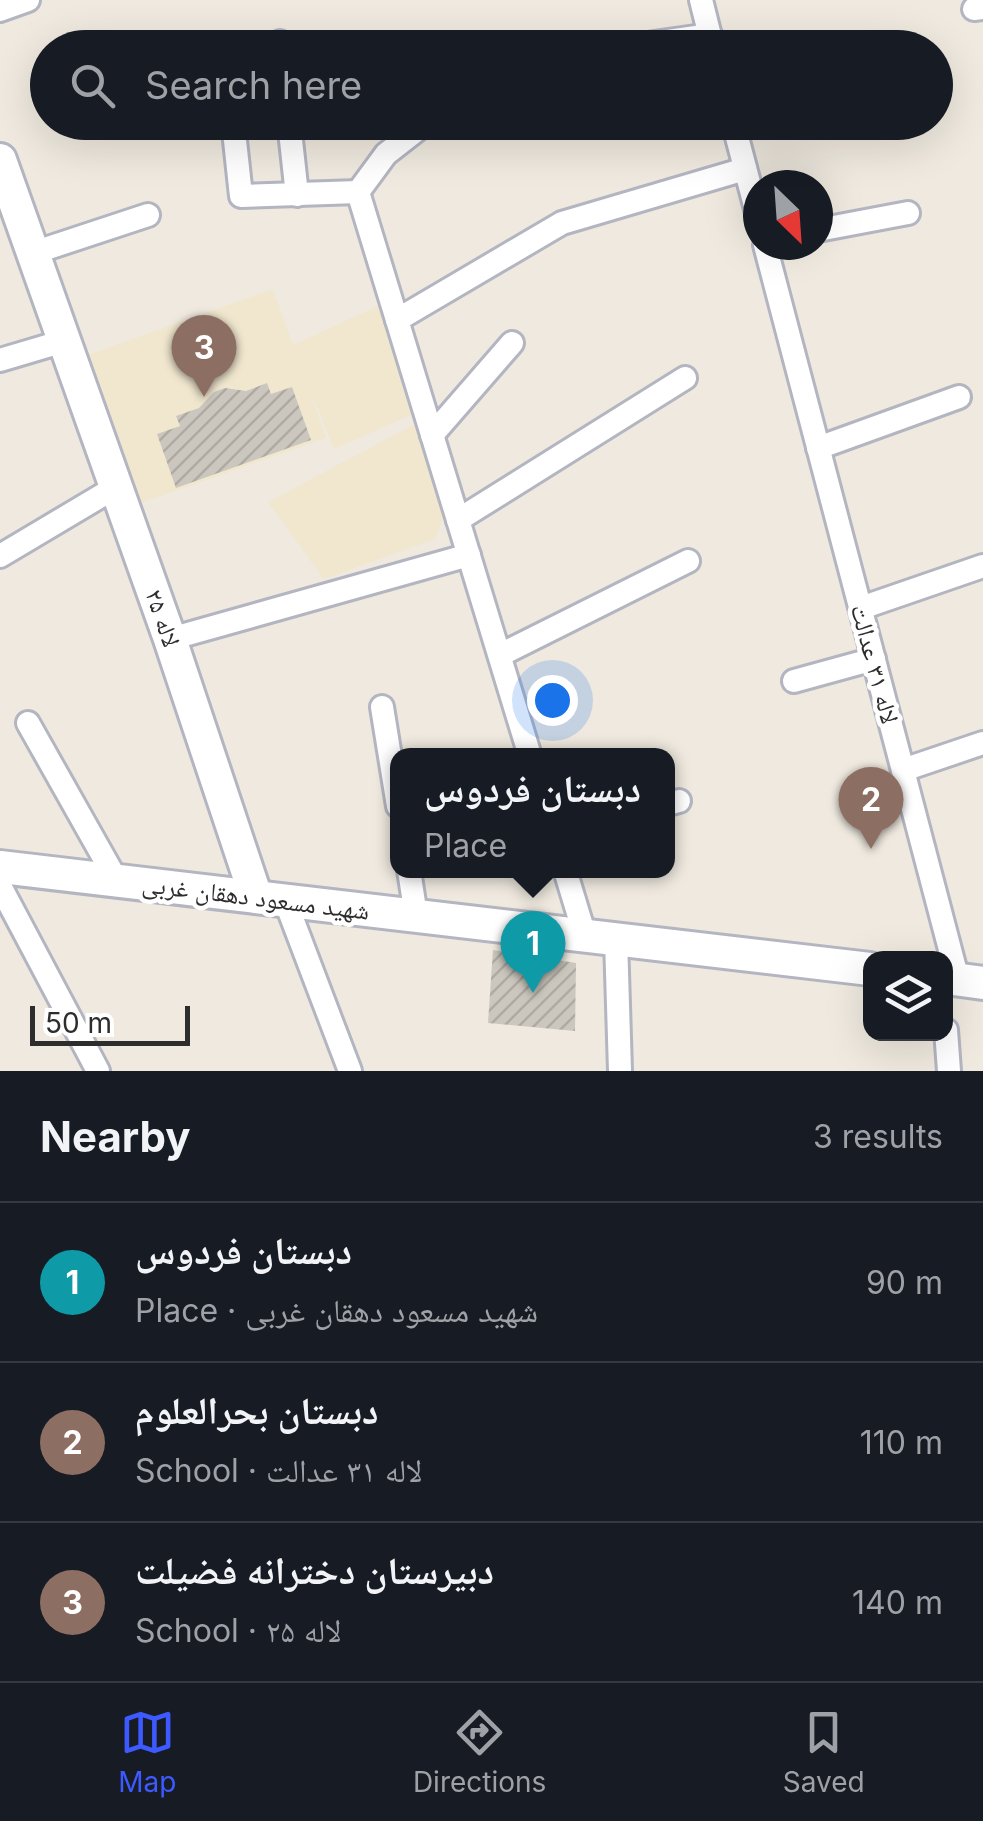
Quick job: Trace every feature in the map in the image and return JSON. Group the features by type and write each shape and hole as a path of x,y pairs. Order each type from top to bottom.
{"main road":[{"name":"لاله ۲۵","path":"0,160 6,198 33,254 170,639 270,898"},
{"name":"شهید مسعود دهقان غربی","path":"0,866 863,968"}],"street":[{"path":"0,10 28,0"},
{"path":"701,0 709,30"},
{"path":"236,140 241,196 358,192 386,154 404,140"},
{"path":"291,140 297,196"},
{"path":"398,320 562,223 746,169 738,140"},
{"path":"358,192 528,748"},
{"path":"833,227 908,213"},
{"path":"33,254 148,215"},
{"name":"لاله ۳۱ عدالت","path":"769,260 962,980"},
{"path":"0,360 64,342"},
{"path":"432,435 512,343"},
{"path":"458,520 685,378"},
{"path":"818,448 959,397"},
{"path":"0,556 116,487"},
{"path":"170,639 469,554"},
{"path":"500,656 688,561"},
{"path":"860,608 983,566"},
{"path":"794,681 874,658"},
{"path":"382,707 390,756"},
{"path":"28,723 117,880"},
{"path":"903,770 983,744"},
{"path":"409,878 416,916"},
{"path":"569,878 600,938 620,1071"},
{"path":"0,886 98,1071"},
{"path":"270,898 350,1071"},
{"path":"947,1041 949,1071"}],"shaded area":[{"path":"273,289 293,345 391,300 424,409 334,449 308,385 326,438 135,505 82,357"},
{"path":"432,415 452,494 435,539 324,579 268,502"}],"building":[{"path":"267,383 271,394 292,387 311,440 176,488 157,434 180,426 176,416 199,408 214,392 225,388 246,391"},
{"path":"493,950 576,963 575,1031 488,1023"}],"place":[{"name":"دبیرستان دخترانه فضیلت","path":"204,397"},
{"name":"دبستان بحرالعلوم","path":"871,849"},
{"name":"دبستان فردوس","path":"533,993"}]}
